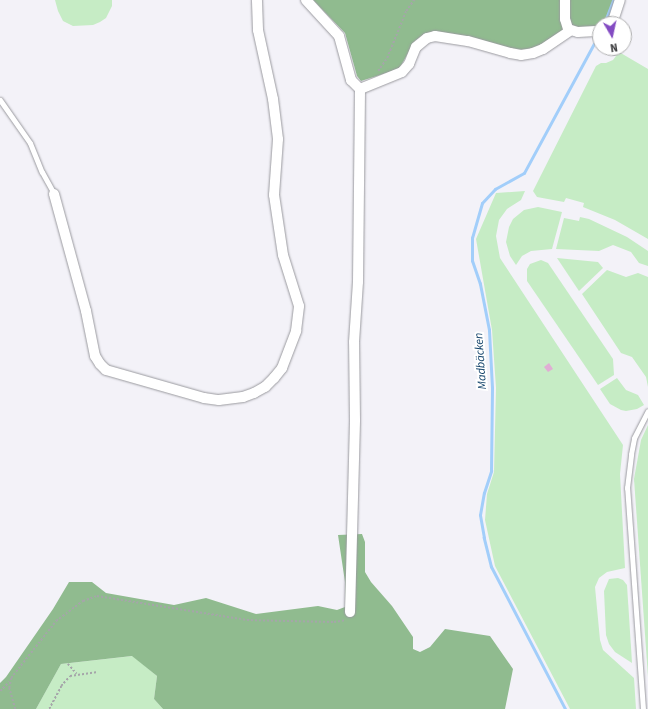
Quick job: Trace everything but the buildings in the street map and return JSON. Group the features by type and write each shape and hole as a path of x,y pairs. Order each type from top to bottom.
{"street":[{"path":"54,194 86,311 95,356 106,370 204,398 219,400 243,397 254,393 274,378 282,368 296,331 299,306 283,255 274,195 278,139 273,99 259,39 258,0"},
{"path":"306,0 339,36 351,80 360,89 358,282 354,342 355,420 350,612"},
{"path":"564,0 565,19 570,31"},
{"path":"615,16 620,0"},
{"path":"360,89 370,83 402,72 409,64 416,47 427,38 435,36 468,41 510,53 521,54 533,53 542,49 570,31 592,31"}],"lane":[{"path":"0,100 30,143 42,172 54,194"},
{"path":"643,709 627,488 634,438 648,411"}],"path":[{"path":"370,83 387,58 406,11 414,0"},
{"path":"0,692 56,621 82,601 97,596 247,620 338,621 348,619 350,612"},
{"path":"68,664 78,675"},
{"path":"49,709 66,680 70,676 98,672"},
{"path":"9,682 15,709"}],"green space":[{"path":"55,0 112,0 112,6 106,18 100,22 93,25 73,26 63,21"},
{"path":"313,0 615,0 610,16 592,16 592,29 562,31 543,44 524,52 441,32 424,34 415,41 399,69 361,81 357,76 345,33"},
{"path":"616,56 626,56 648,69 648,239 615,220 583,207 584,203 566,198 564,202 537,197 533,191 596,66 613,60"},
{"path":"525,191 521,200 507,209 499,220 496,236 500,258 623,445 620,474 625,568 607,572 599,578 595,587 600,640 603,650 634,678 636,709 570,709 495,566 485,520 487,494 494,472 496,388 492,330 476,239 496,193"},
{"path":"538,207 562,212 552,249 531,251 522,256 516,265 510,256 506,242 509,227 513,219 524,210"},
{"path":"580,217 589,219 627,237 648,251 648,266 639,263 631,252 613,245 599,251 556,249 564,218 579,221"},
{"path":"557,258 598,262 603,268 579,291"},
{"path":"541,260 548,263 613,359 614,375 598,385 527,281 527,269 530,264"},
{"path":"607,270 626,277 638,273 648,277 648,387 646,377 632,357 621,353 582,294"},
{"path":"617,378 626,390 638,395 644,405 637,409 626,411 610,404 600,389"},
{"path":"648,425 648,677 634,479 641,440"},
{"path":"362,534 365,542 365,572 371,582 392,606 413,637 413,649 420,652 430,647 445,629 490,636 513,669 505,709 163,709 154,699 157,676 132,656 61,664 36,709 0,709 0,683 6,677 53,609 69,582 92,582 106,593 174,605 206,598 256,614 318,606 337,610 345,607 345,582 338,535"},
{"path":"618,578 623,580 627,585 632,663 615,652 609,644 606,635 604,591 609,579"},
{"path":"133,656 157,676 154,699 163,709 36,709 61,664"}],"waterway":[{"name":"Madbäcken","path":"607,16 613,0"},
{"name":"Madbäcken","path":"565,709 491,567 484,538 480,515 484,493 491,471 492,388 489,330 480,284 472,261 472,238 482,203 495,189 524,173 592,47"}]}
